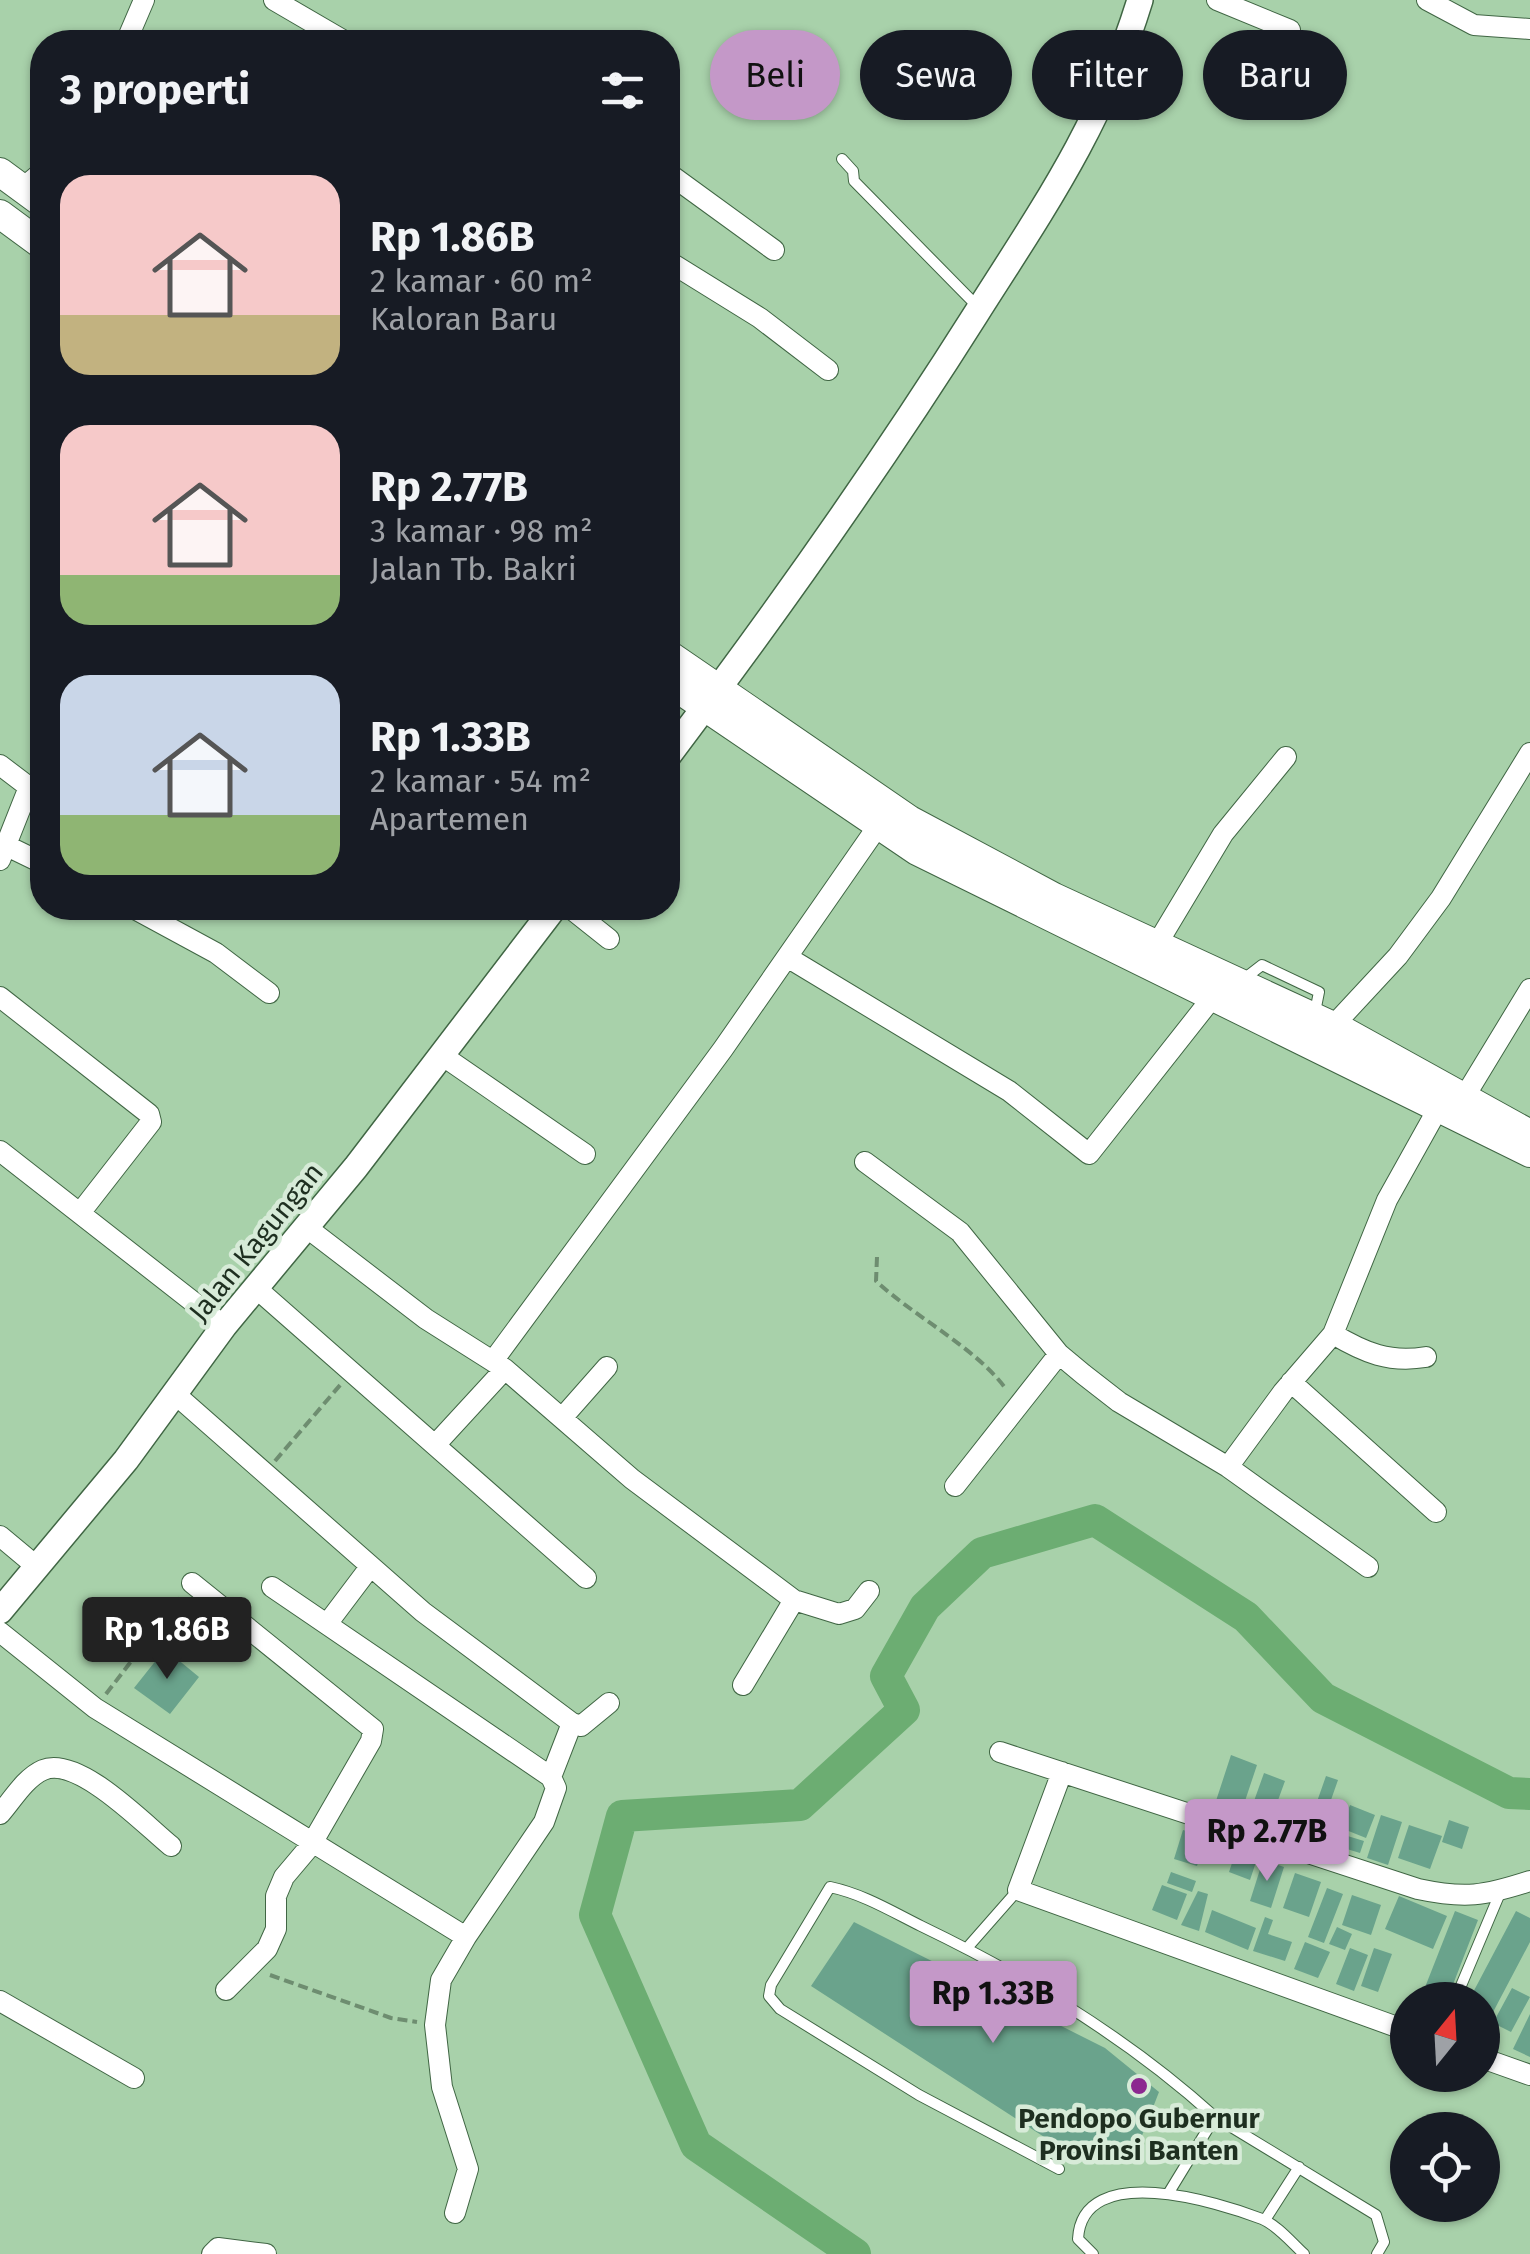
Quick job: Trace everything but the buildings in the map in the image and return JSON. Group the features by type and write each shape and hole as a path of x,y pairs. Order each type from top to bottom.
{"main road":[{"path":"0,214 30,236"},
{"path":"680,667 711,699 878,826 1034,912 1239,982 1323,1022 1530,1153"},
{"path":"680,687 711,699 910,820 1054,897 1151,954 1212,998 1530,1134"}],"street":[{"path":"131,30 144,0"},
{"path":"274,0 325,30"},
{"path":"1217,0 1290,30"},
{"path":"1427,0 1474,24 1530,29"},
{"path":"680,740 810,564 1082,147 1114,82 1131,3"},
{"path":"680,182 774,250"},
{"path":"680,268 760,318 828,370"},
{"path":"1323,1022 1398,956 1441,898 1530,753"},
{"path":"1151,954 1222,834 1286,756"},
{"path":"0,766 30,781"},
{"path":"30,797 4,853 30,860"},
{"path":"436,1444 499,1365 878,826"},
{"path":"155,920 216,953 269,994"},
{"name":"Jalan Kagungan","path":"0,1611 126,1460 224,1326 443,1056 545,920"},
{"path":"585,920 609,940"},
{"path":"787,956 1009,1091 1089,1154 1212,998"},
{"path":"1228,1466 1333,1334 1388,1200 1530,989"},
{"path":"0,997 148,1114 151,1122 80,1213"},
{"path":"443,1056 585,1154"},
{"path":"0,1152 224,1326"},
{"path":"866,1162 960,1232 1059,1354 1119,1402 1228,1466 1368,1567"},
{"path":"306,1227 426,1319 499,1365 632,1478 794,1600 839,1614 854,1610 869,1590"},
{"path":"256,1288 586,1578"},
{"path":"1333,1334 1363,1352 1389,1360 1426,1357"},
{"path":"955,1486 1059,1354"},
{"path":"562,1418 607,1367"},
{"path":"1291,1382 1436,1512"},
{"path":"174,1394 423,1612 572,1723 581,1726 609,1704"},
{"path":"0,1536 36,1566"},
{"path":"327,1624 370,1567"},
{"path":"192,1582 373,1729 371,1741 311,1845 284,1876 276,1896 276,1930 267,1949 226,1990"},
{"path":"272,1588 550,1777 556,1788 544,1822 441,1980 435,2025 442,2087 468,2169 455,2212"},
{"path":"743,1685 794,1600"},
{"path":"0,1632 95,1708 311,1845 466,1937"},
{"path":"550,1777 572,1723"},
{"path":"1000,1752 1418,1889 1456,1897 1500,1892 1530,1882"},
{"path":"0,1814 30,1778 45,1769 72,1769 171,1846"},
{"path":"1062,1772 1018,1890 1390,2024"},
{"path":"0,2000 134,2078"},
{"path":"1500,2064 1530,2075"},
{"path":"212,2254 218,2248 266,2254"}],"lane":[{"path":"842,159 853,172 854,181 980,308"},
{"path":"1059,2169 919,2094 780,2009 769,1996 796,1937 830,1887 852,1892 967,1948 1134,2051 1215,2116 1376,2216 1384,2230 1384,2242 1377,2254"},
{"path":"967,1948 1018,1890"},
{"path":"1462,1982 1500,1892"},
{"path":"1168,2194 1215,2116"},
{"path":"1265,2220 1299,2167"},
{"path":"1092,2254 1078,2239 1087,2210 1102,2198 1127,2192 1168,2194 1265,2220 1304,2254"}],"path":[{"path":"877,1256 876,1282 913,1316 991,1369 1018,1405"},
{"path":"266,1472 350,1373"},
{"path":"95,1708 192,1582"},
{"path":"251,1968 391,2018 435,2025"}],"waterway":[{"path":"855,2254 696,2145 595,1915 622,1816 800,1805 904,1710 886,1676 925,1607 982,1553 1095,1520 1246,1617 1323,1698 1509,1793 1530,1794"}],"place":[{"name":"Pendopo Gubernur Provinsi Banten","path":"1139,2086"}]}
